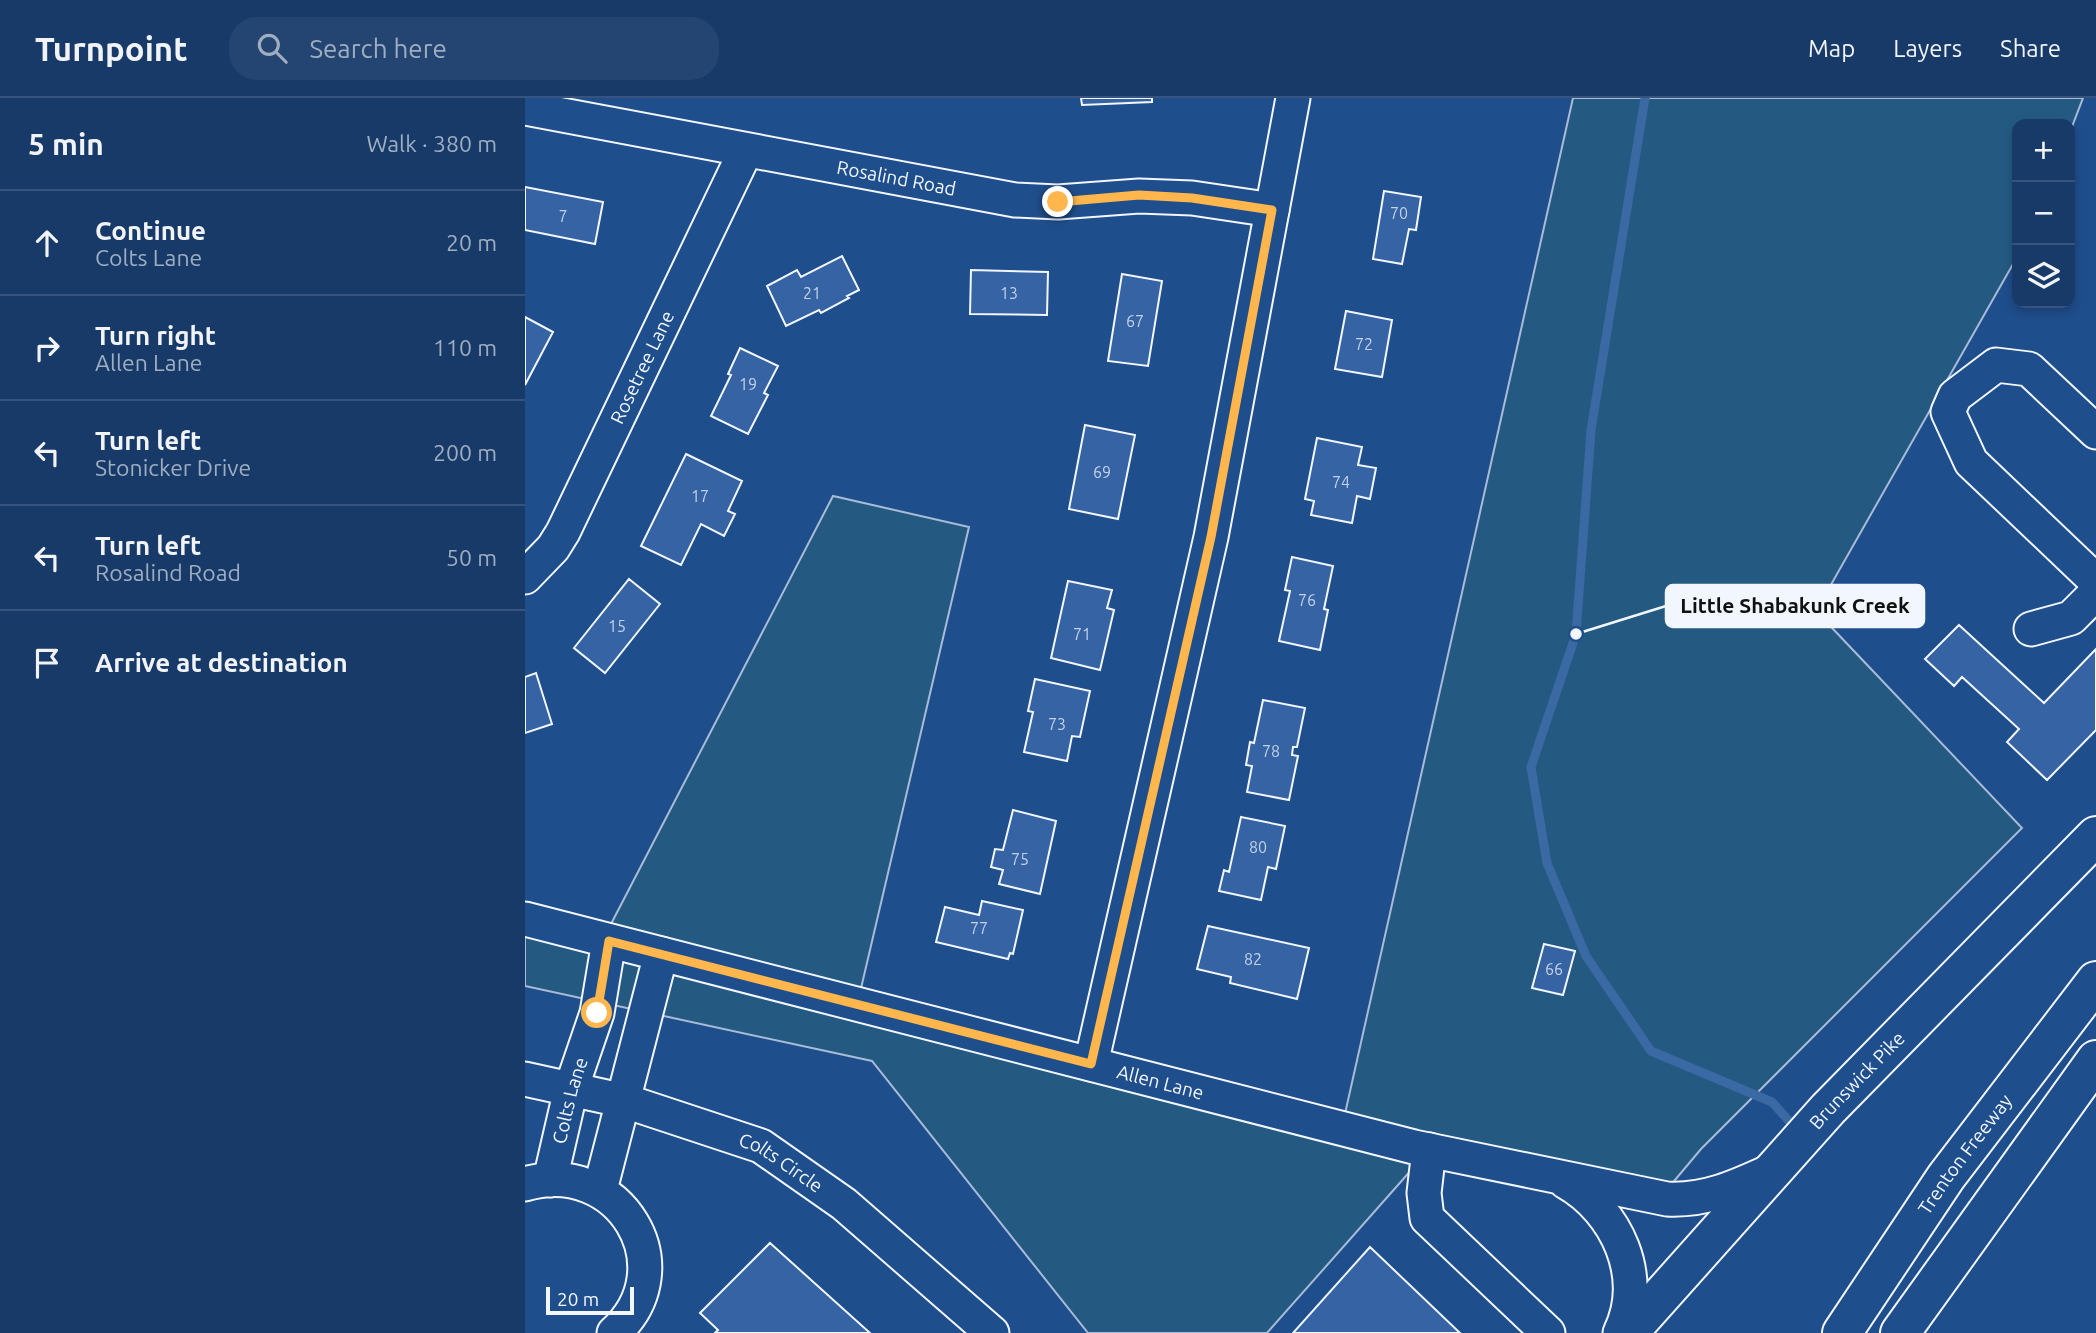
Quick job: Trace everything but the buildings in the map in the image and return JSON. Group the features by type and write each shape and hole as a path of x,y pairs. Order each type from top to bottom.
{"main road":[{"name":"Brunswick Pike","path":"1627,1333 1829,1109 2096,836"},
{"name":"Trenton Freeway","path":"1842,1333 1946,1177 2096,981"},
{"path":"1900,1333 2096,1059"}],"street":[{"path":"1091,1064 1211,537 1293,98"},
{"name":"Rosalind Road","path":"525,108 1015,200 1058,202 1139,195 1192,198 1272,210"},
{"name":"Rosetree Lane","path":"525,577 553,548 563,532 746,150"},
{"path":"2096,432 2029,369 1996,365 1955,396 1948,412 1971,462 2096,581"},
{"path":"2031,629 2071,618 2096,593"},
{"name":"Allen Lane","path":"525,919 1429,1150 1667,1199 1689,1200 1723,1193 1781,1162"},
{"name":"Colts Lane","path":"609,941 597,1013 538,1182 579,1182 600,1190 624,1209 639,1236 645,1265 641,1295 626,1322 614,1333"},
{"path":"600,1190 661,954"},
{"name":"Colts Circle","path":"525,1079 625,1101 761,1146 844,1204 992,1333"},
{"path":"1429,1150 1424,1193 1427,1218 1548,1333"},
{"name":"Allen Lane","path":"1555,1176 1587,1196 1605,1214 1620,1239 1629,1268 1630,1295 1620,1333"}],"shaded area":[{"path":"1573,98 2083,98 2075,119 2012,119 2012,266 1816,611 2022,828 1701,1149 1649,1211 1429,1150 1267,1333 1088,1333 872,1061 525,986 525,931 598,949 833,496 969,527 855,1014 1340,1136"}],"waterway":[{"path":"1645,98 1591,430 1576,634 1531,767 1547,863 1586,956 1651,1051 1772,1102 1797,1130"}],"place":[{"name":"Little Shabakunk Creek","path":"1576,634"}],"route":[{"path":"597,1013 609,941 1091,1064 1211,537 1272,210 1192,198 1139,195 1058,202"}]}
